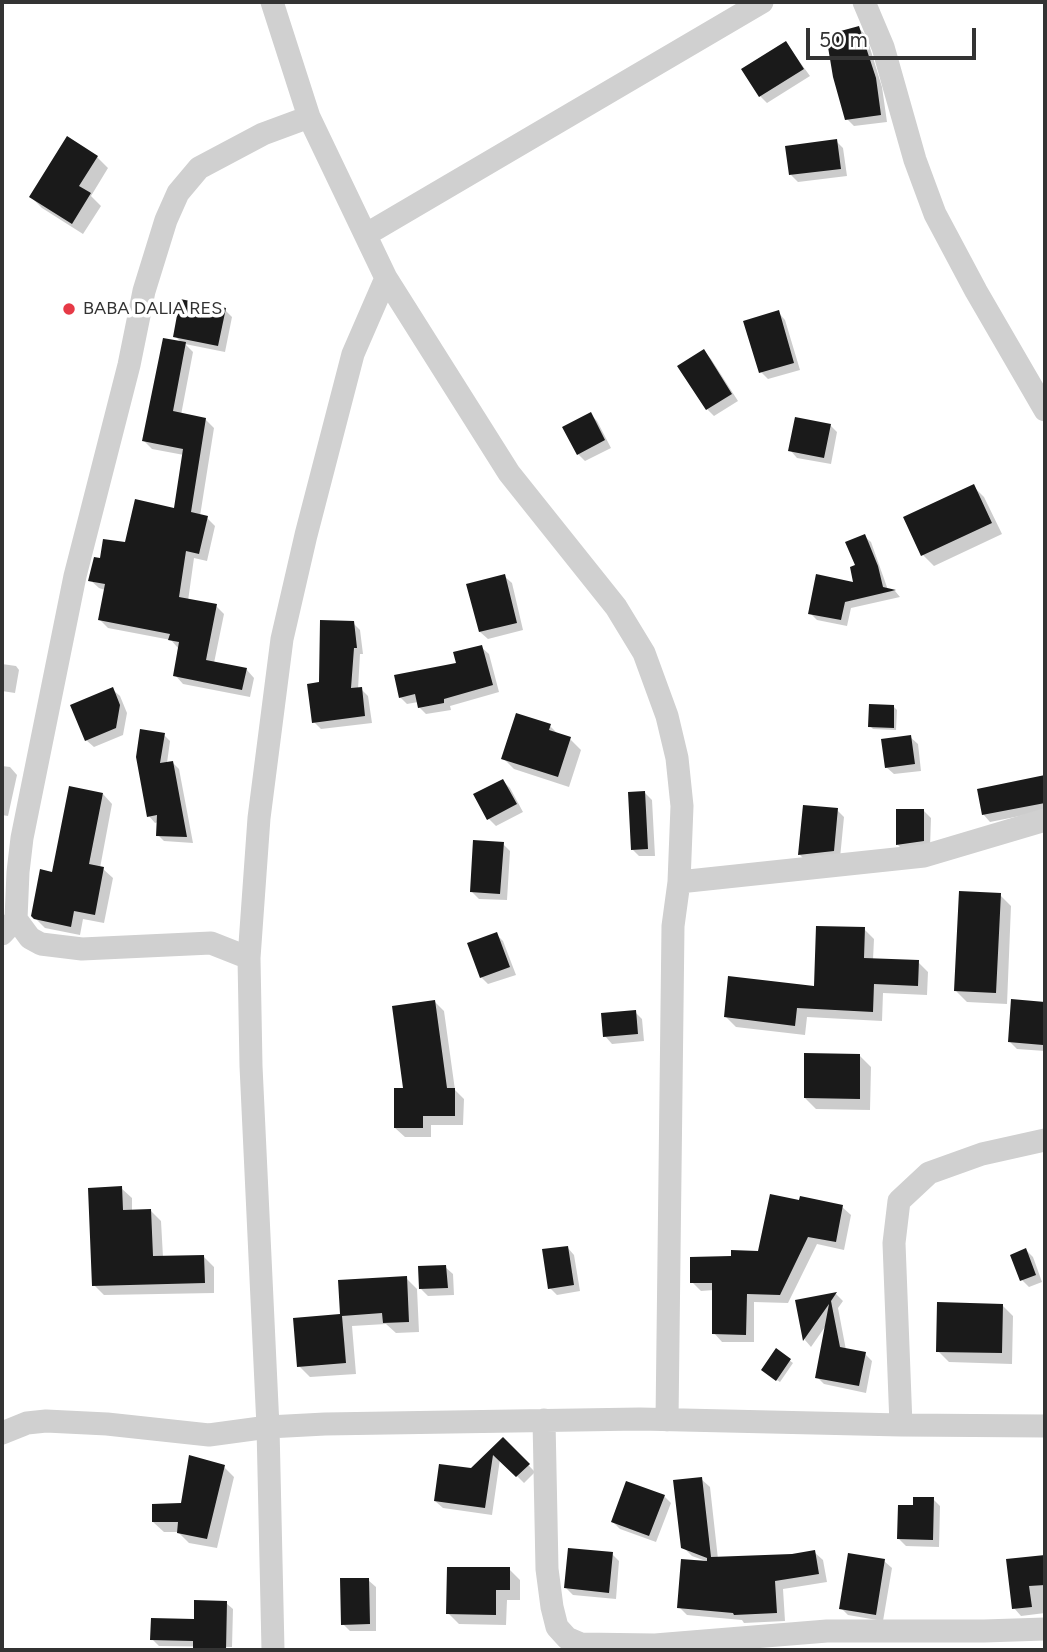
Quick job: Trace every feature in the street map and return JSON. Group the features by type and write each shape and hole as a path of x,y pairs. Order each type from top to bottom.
{"street":[{"path":"272,2 309,117 386,278 509,473 616,607 644,653 667,716 677,758 682,806 673,940 667,1420"},
{"path":"367,234 762,2"},
{"path":"864,2 879,35 915,160 935,214 1045,410"},
{"path":"248,958 211,943 82,949 41,944 9,926 22,838 75,576 129,365 144,291 166,220 178,192 199,168 262,134 309,117"},
{"path":"274,1650 268,1427 248,958 259,818 282,639 353,354 386,278"},
{"path":"679,882 924,856 1045,820"},
{"path":"901,1425 894,1243 899,1202 929,1172 982,1154 1045,1140"},
{"path":"544,1420 547,1569 552,1607 557,1627 581,1644 759,1644 827,1631 984,1641 1045,1629"},
{"path":"2,1433 12,1427 37,1421 107,1424 209,1435 268,1427 338,1423 544,1420 1045,1426"}],"building":[{"path":"859,26 876,78 881,115 845,120 833,77 826,35"},
{"path":"786,41 804,69 759,97 741,69"},
{"path":"67,136 98,156 79,186 91,193 72,224 29,197"},
{"path":"837,139 841,169 789,175 785,146"},
{"path":"180,299 226,308 218,346 173,337"},
{"path":"779,310 794,363 759,373 743,321"},
{"path":"163,338 186,342 173,411 206,418 191,512 208,516 199,554 186,551 179,597 217,604 206,660 247,668 242,690 173,676 179,642 168,640 170,634 98,620 105,584 88,581 94,557 100,558 103,539 125,542 135,499 174,508 183,449 142,441"},
{"path":"704,349 732,394 706,410 677,366"},
{"path":"591,412 605,440 577,455 562,427"},
{"path":"795,417 831,424 824,458 788,451"},
{"path":"974,484 992,523 921,556 903,517"},
{"path":"865,534 883,587 896,590 845,602 841,620 808,614 816,574 853,582 850,567 855,565 845,542"},
{"path":"505,574 517,623 479,632 466,584"},
{"path":"320,620 354,621 357,648 354,648 351,688 362,687 365,716 312,723 307,684 319,682"},
{"path":"482,645 493,685 444,699 444,703 418,708 415,694 399,698 394,675 456,663 453,652"},
{"path":"113,687 120,705 116,728 85,741 70,705"},
{"path":"869,704 894,705 894,728 868,727"},
{"path":"516,713 551,724 549,730 571,737 558,777 501,759"},
{"path":"140,729 165,733 160,763 173,761 187,837 156,836 157,815 147,817 136,757"},
{"path":"911,735 915,764 885,768 881,739"},
{"path":"1045,775 1045,803 982,815 977,789"},
{"path":"503,779 517,804 487,820 473,794"},
{"path":"69,786 103,793 89,864 104,867 95,915 74,911 71,927 31,916 40,869 52,872"},
{"path":"645,791 648,849 631,850 628,792"},
{"path":"803,805 838,808 834,851 798,855"},
{"path":"896,809 924,809 924,841 896,845"},
{"path":"473,840 504,842 500,894 470,892"},
{"path":"959,891 1001,893 996,993 954,991"},
{"path":"816,926 865,927 864,958 919,960 918,986 874,984 873,1012 797,1008 795,1026 724,1017 728,976 814,986"},
{"path":"497,932 510,967 480,978 467,943"},
{"path":"1011,999 1045,1002 1043,1045 1008,1042"},
{"path":"435,1000 447,1088 455,1088 455,1116 423,1116 423,1128 394,1128 394,1088 403,1088 392,1006"},
{"path":"636,1010 638,1034 603,1037 601,1013"},
{"path":"804,1053 860,1054 860,1099 804,1098"},
{"path":"122,1186 123,1210 151,1209 153,1256 204,1255 205,1283 92,1286 88,1188"},
{"path":"770,1194 799,1200 800,1196 843,1205 836,1242 808,1237 780,1295 747,1294 746,1335 712,1334 712,1283 690,1283 690,1257 731,1256 731,1250 758,1251"},
{"path":"568,1246 574,1285 548,1289 542,1249"},
{"path":"1026,1248 1036,1275 1020,1281 1010,1255"},
{"path":"446,1265 448,1288 419,1289 418,1266"},
{"path":"407,1276 409,1322 383,1323 382,1313 342,1316 346,1363 297,1367 293,1318 340,1314 338,1280"},
{"path":"837,1292 831,1301 840,1347 866,1352 859,1386 815,1378 829,1304 803,1341 795,1300"},
{"path":"937,1302 1003,1304 1002,1353 936,1352"},
{"path":"776,1348 791,1359 776,1381 761,1370"},
{"path":"503,1437 530,1464 516,1477 493,1455 485,1508 434,1501 439,1464 471,1468"},
{"path":"189,1455 225,1465 207,1539 177,1533 178,1522 152,1522 152,1504 181,1503"},
{"path":"702,1477 711,1557 792,1554 815,1550 819,1574 775,1581 777,1613 734,1615 677,1608 681,1559 707,1561 707,1558 681,1548 673,1480"},
{"path":"626,1481 665,1495 649,1536 611,1522"},
{"path":"913,1497 934,1497 933,1540 897,1539 898,1505 913,1505"},
{"path":"568,1548 613,1552 609,1593 564,1588"},
{"path":"848,1553 885,1559 876,1615 839,1609"},
{"path":"1045,1555 1045,1585 1029,1586 1032,1607 1012,1609 1006,1559"},
{"path":"447,1567 510,1567 510,1590 496,1590 496,1615 446,1614"},
{"path":"340,1578 369,1578 370,1624 341,1625"},
{"path":"194,1600 227,1601 226,1650 193,1650 193,1641 150,1640 151,1618 194,1619"}],"place":[{"name":"BABA DALIA RES","path":"69,309"}]}
